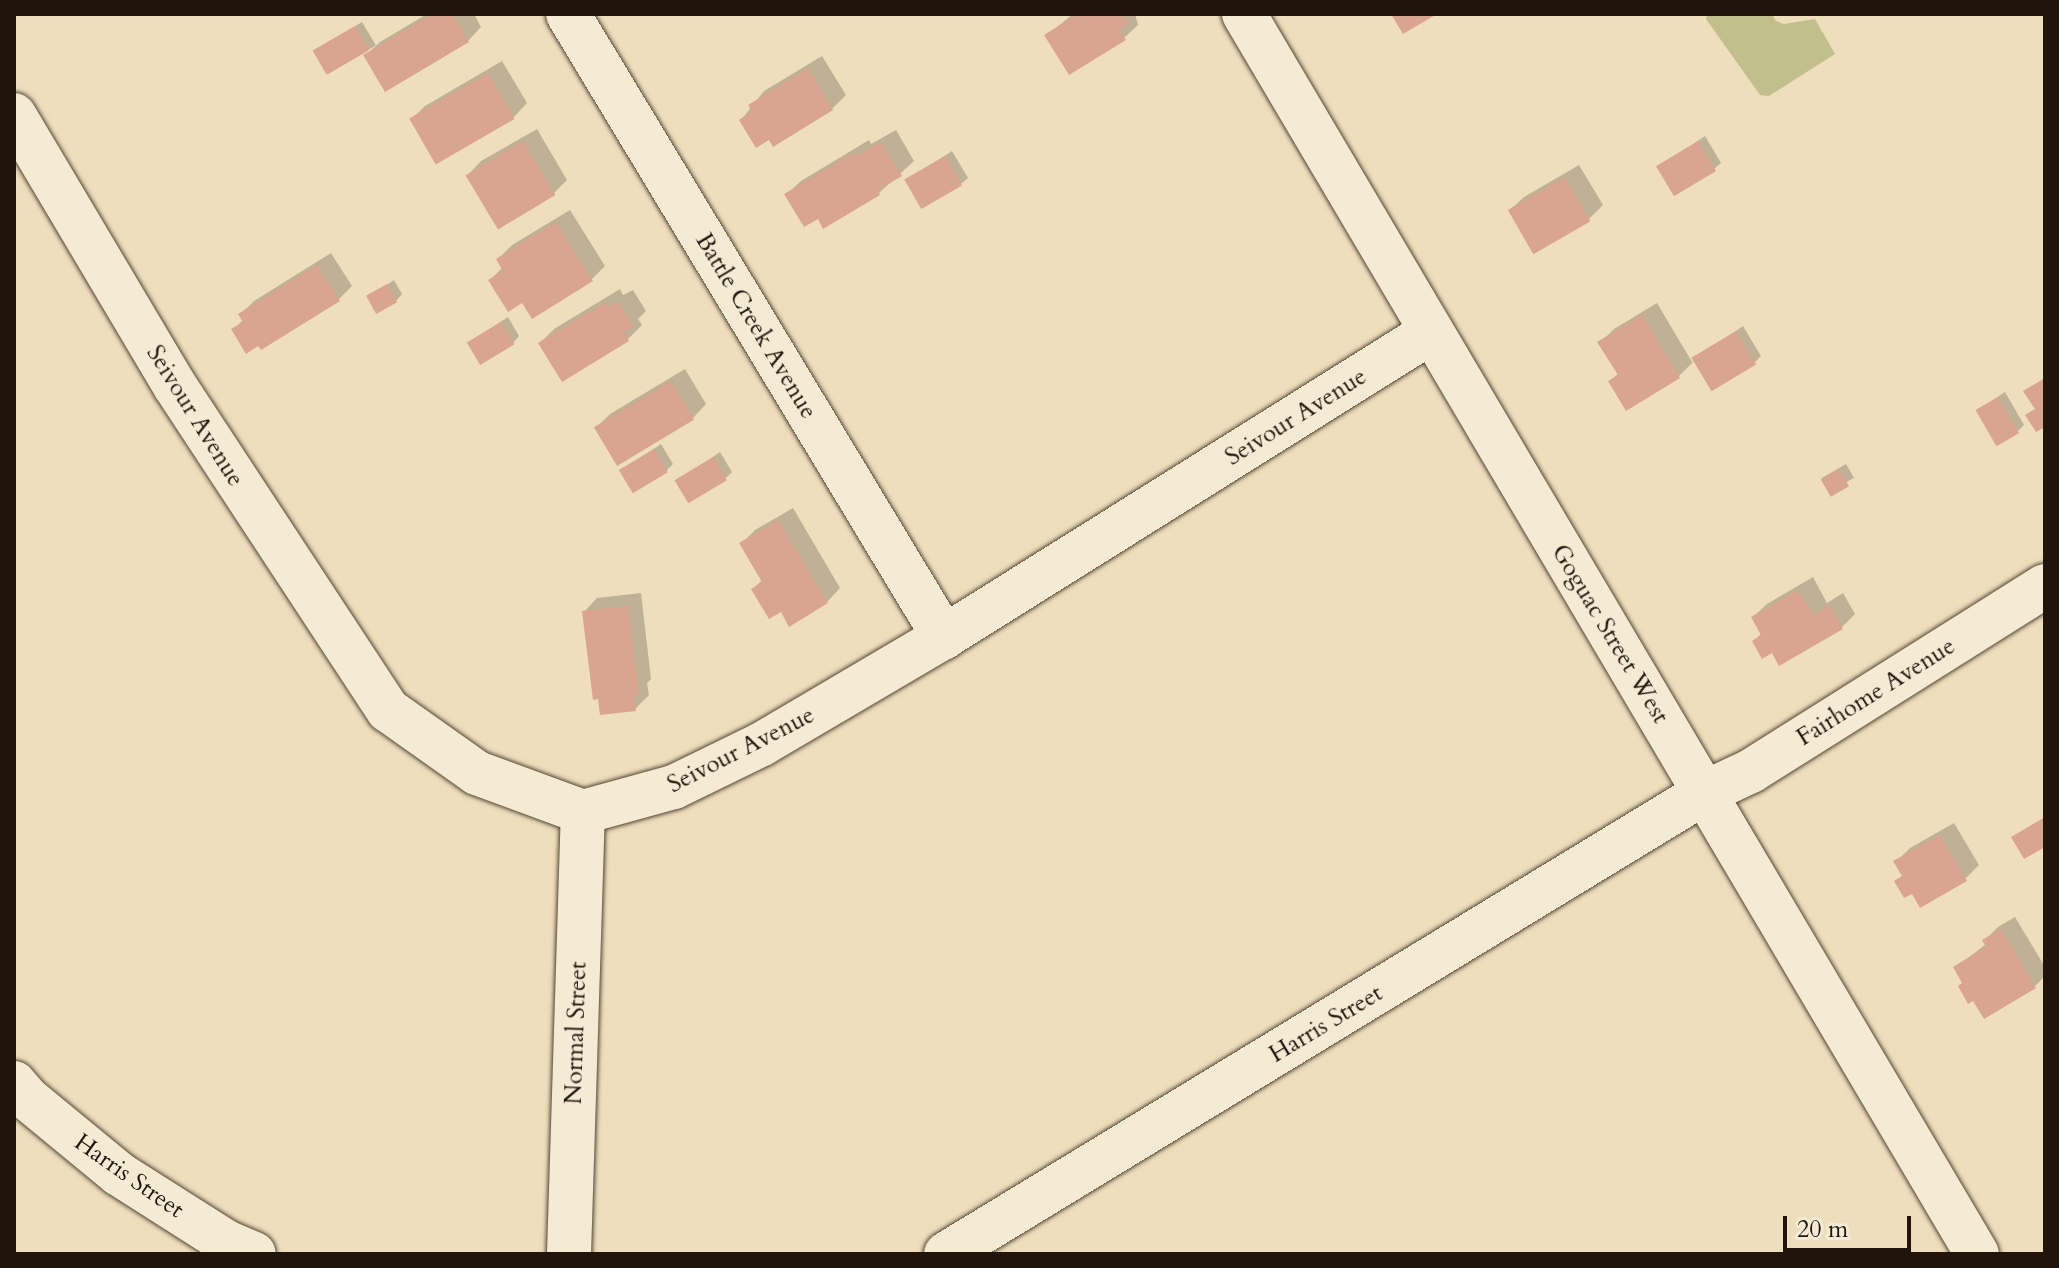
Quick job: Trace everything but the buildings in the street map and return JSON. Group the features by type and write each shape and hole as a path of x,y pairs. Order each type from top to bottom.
{"street":[{"name":"Battle Creek Avenue","path":"568,14 944,637"},
{"name":"Goguac Street West","path":"1244,14 1977,1254"},
{"name":"Seivour Avenue","path":"14,115 175,386 388,710 477,773 583,812 674,787 762,744 944,637 1431,332"},
{"name":"Fairhome Avenue","path":"1704,793 1751,771 2045,586"},
{"name":"Harris Street","path":"946,1254 1704,793"},
{"name":"Normal Street","path":"569,1254 583,812"},
{"name":"Harris Street","path":"19,1097 119,1174 226,1242 254,1254"}],"shaded area":[{"path":"1707,14 1772,14 1776,21 1784,24 1815,19 1835,54 1769,96 1760,95 1706,19"}]}
